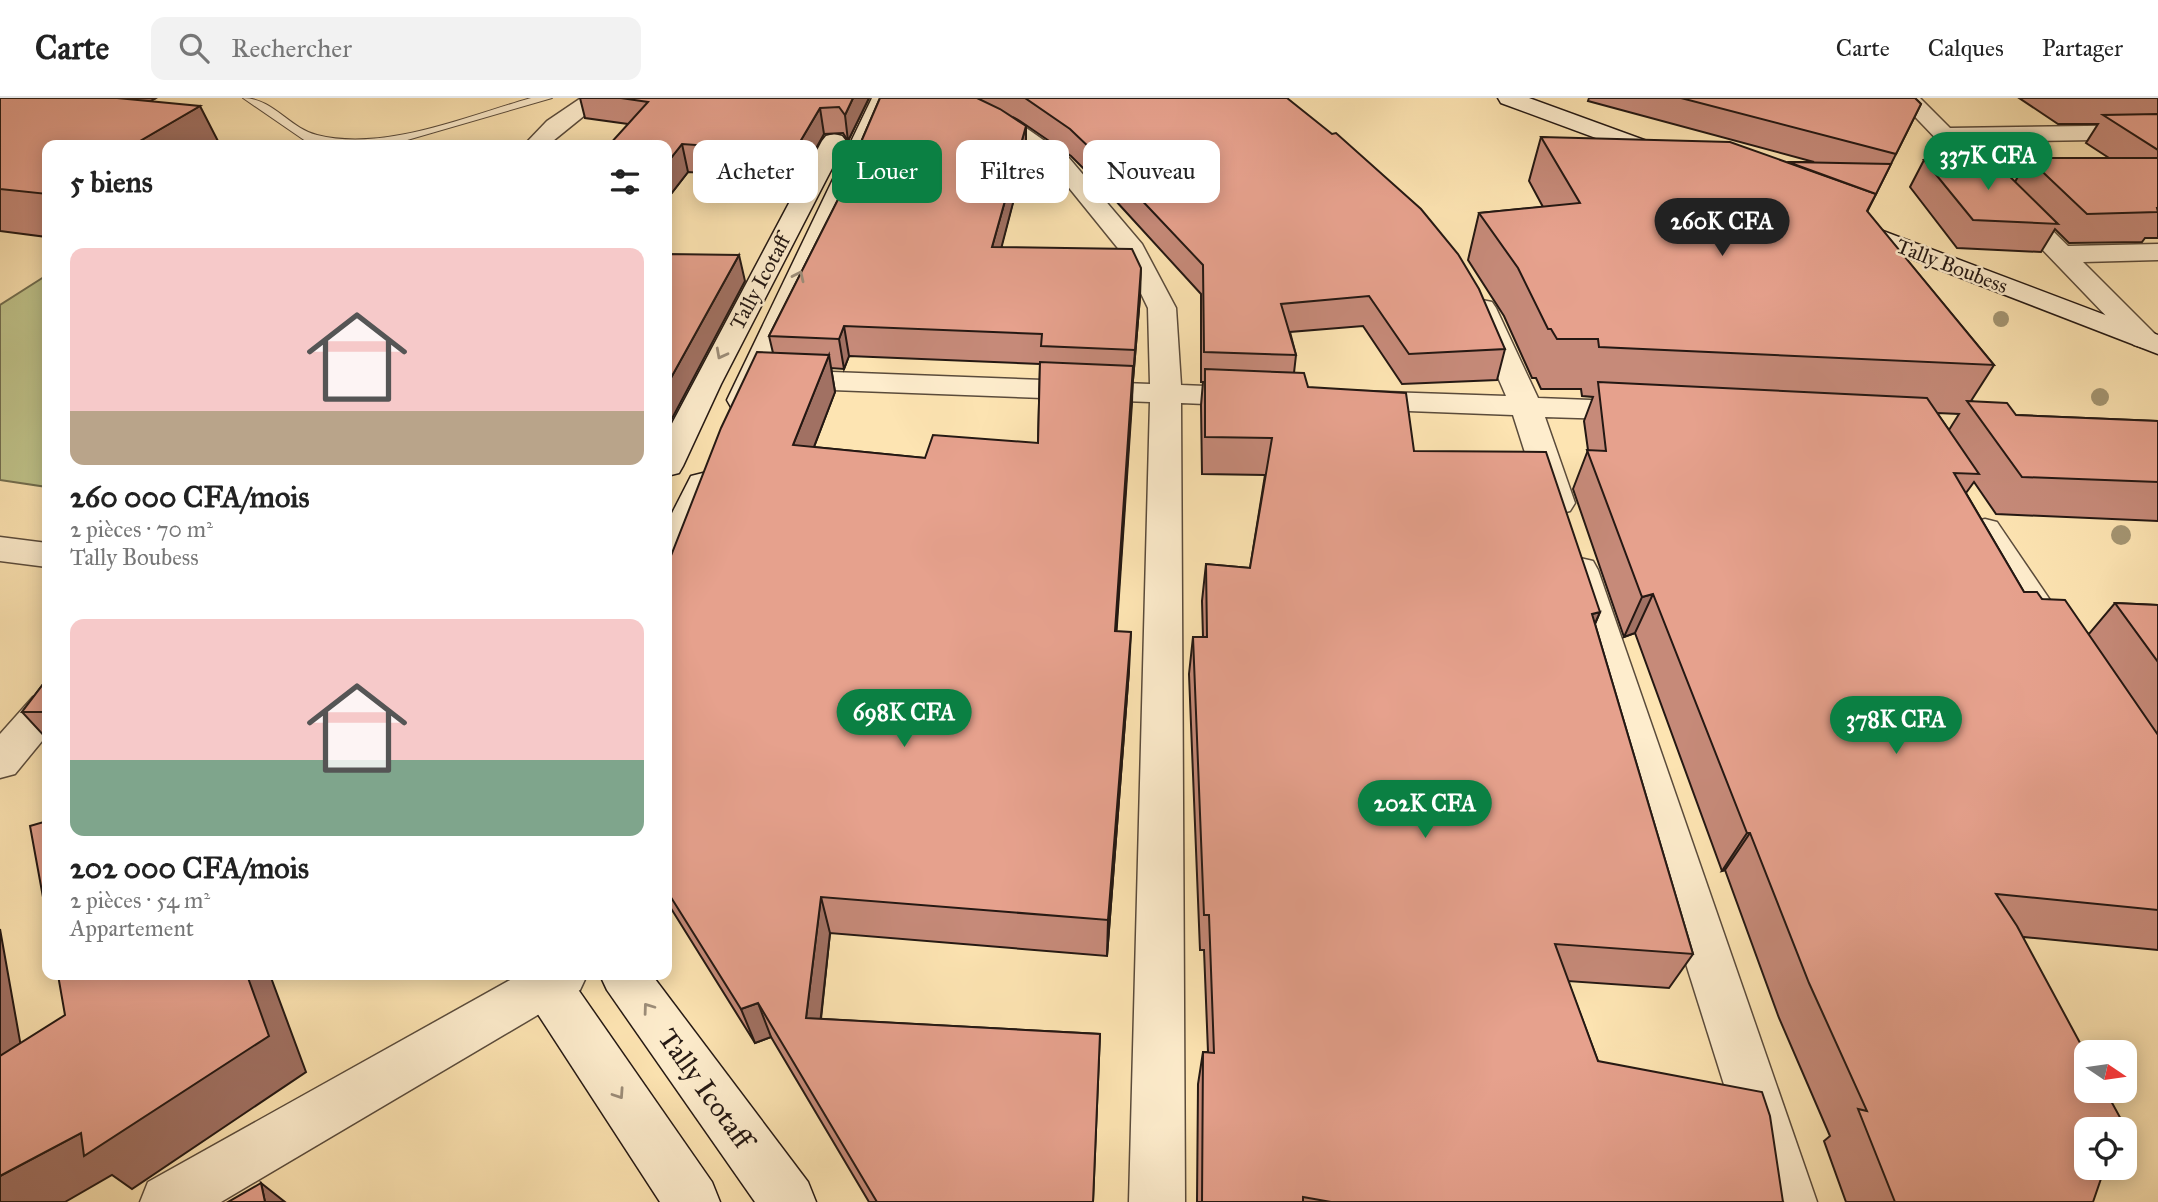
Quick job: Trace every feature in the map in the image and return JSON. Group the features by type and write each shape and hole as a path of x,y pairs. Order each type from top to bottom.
{"street":[{"path":"540,140 555,126 595,98"},
{"name":"Tally Icotaff","path":"730,426 883,98"},
{"path":"948,98 1011,128 1062,163 1133,250 1162,308 1166,394 1157,1202"},
{"path":"1509,98 1692,166"},
{"path":"1908,98 2151,342"},
{"name":"Tally Icotaff","path":"672,455 706,383 850,108"},
{"path":"1944,135 2158,132"},
{"name":"Tally Boubess","path":"1821,216 2151,342"},
{"path":"2061,254 2158,253"},
{"path":"1466,284 1489,318 1526,406 1789,1202"},
{"path":"753,377 1276,398"},
{"path":"1332,400 1678,413"},
{"path":"672,549 713,463"},
{"path":"1968,504 2074,666"},
{"path":"0,549 42,554"},
{"path":"0,762 42,714"},
{"path":"168,1202 548,980"},
{"path":"552,980 692,1202"},
{"name":"Tally Icotaff","path":"628,980 789,1202"}],"lane":[{"path":"249,98 312,139 323,140"},
{"path":"394,140 546,98"}],"green space":[{"path":"42,278 42,486 0,480 0,305"}],"building":[{"path":"0,98 117,98 200,106 142,140 42,140 42,193 0,189"},
{"path":"621,98 853,98 845,115 839,107 820,108 801,140 693,140 693,145 682,144 672,157 672,140 614,140 648,102"},
{"path":"880,98 977,98 1026,126 1022,140 956,140 956,203 1004,203 992,247 1132,249 1141,268 1135,350 1041,346 1042,334 844,326 839,339 769,336 836,203 942,203 942,140 862,140"},
{"path":"1025,98 1287,98 1332,134 1336,133 1421,209 1458,254 1479,289 1505,349 1409,354 1369,296 1281,304 1296,355 1204,352 1203,265 1144,203 1220,203 1220,140 1083,141 1070,129"},
{"path":"1681,98 1915,98 1921,104 1896,154"},
{"path":"2158,114 2158,150 2103,115"},
{"path":"1541,137 1730,142 1876,194 1867,211 1994,365 1599,347 1598,339 1557,339 1551,329 1548,329 1518,268 1479,213 1580,203"},
{"path":"2028,158 2158,158 2158,212 2087,214"},
{"path":"1924,160 1993,160 2058,224 1973,220"},
{"path":"1788,162 1891,164 1876,194"},
{"path":"672,254 739,255 672,376"},
{"path":"757,352 829,355 793,445 925,458 933,435 1038,443 1040,362 1133,366 1115,631 1131,632 1108,920 821,897 806,1018 1100,1034 1093,1202 877,1202 758,1003 741,1009 672,899 672,553 721,428"},
{"path":"1205,369 1304,373 1308,387 1406,393 1414,451 1546,452 1600,612 1592,614 1693,954 1555,944 1598,1061 1762,1092 1770,1116 1783,1202 1331,1202 1303,1197 1303,1202 1202,1202 1203,1052 1214,1053 1209,915 1204,915 1193,637 1207,637 1206,564 1250,568 1272,438 1205,437"},
{"path":"1598,382 1927,398 1979,474 1954,473 2024,592 2037,592 2042,599 2065,600 2158,735 2158,910 1996,894 2017,926 2078,1040 2074,1040 2074,1103 2112,1103 2120,1117 2074,1117 2074,1180 2101,1180 2093,1202 1895,1202 1858,1109 1867,1111 1809,983 1653,594 1642,597 1587,450 1606,451"},
{"path":"1967,401 2007,403 2016,415 2158,421 2158,482 2022,477"},
{"path":"2115,603 2158,605 2158,662"},
{"path":"42,686 42,712 22,712"},
{"path":"42,822 42,892 30,826"},
{"path":"59,980 249,980 269,1036 84,1156 81,1133 0,1176 0,1056 65,1015"},
{"path":"261,1183 265,1202 228,1202"}]}
